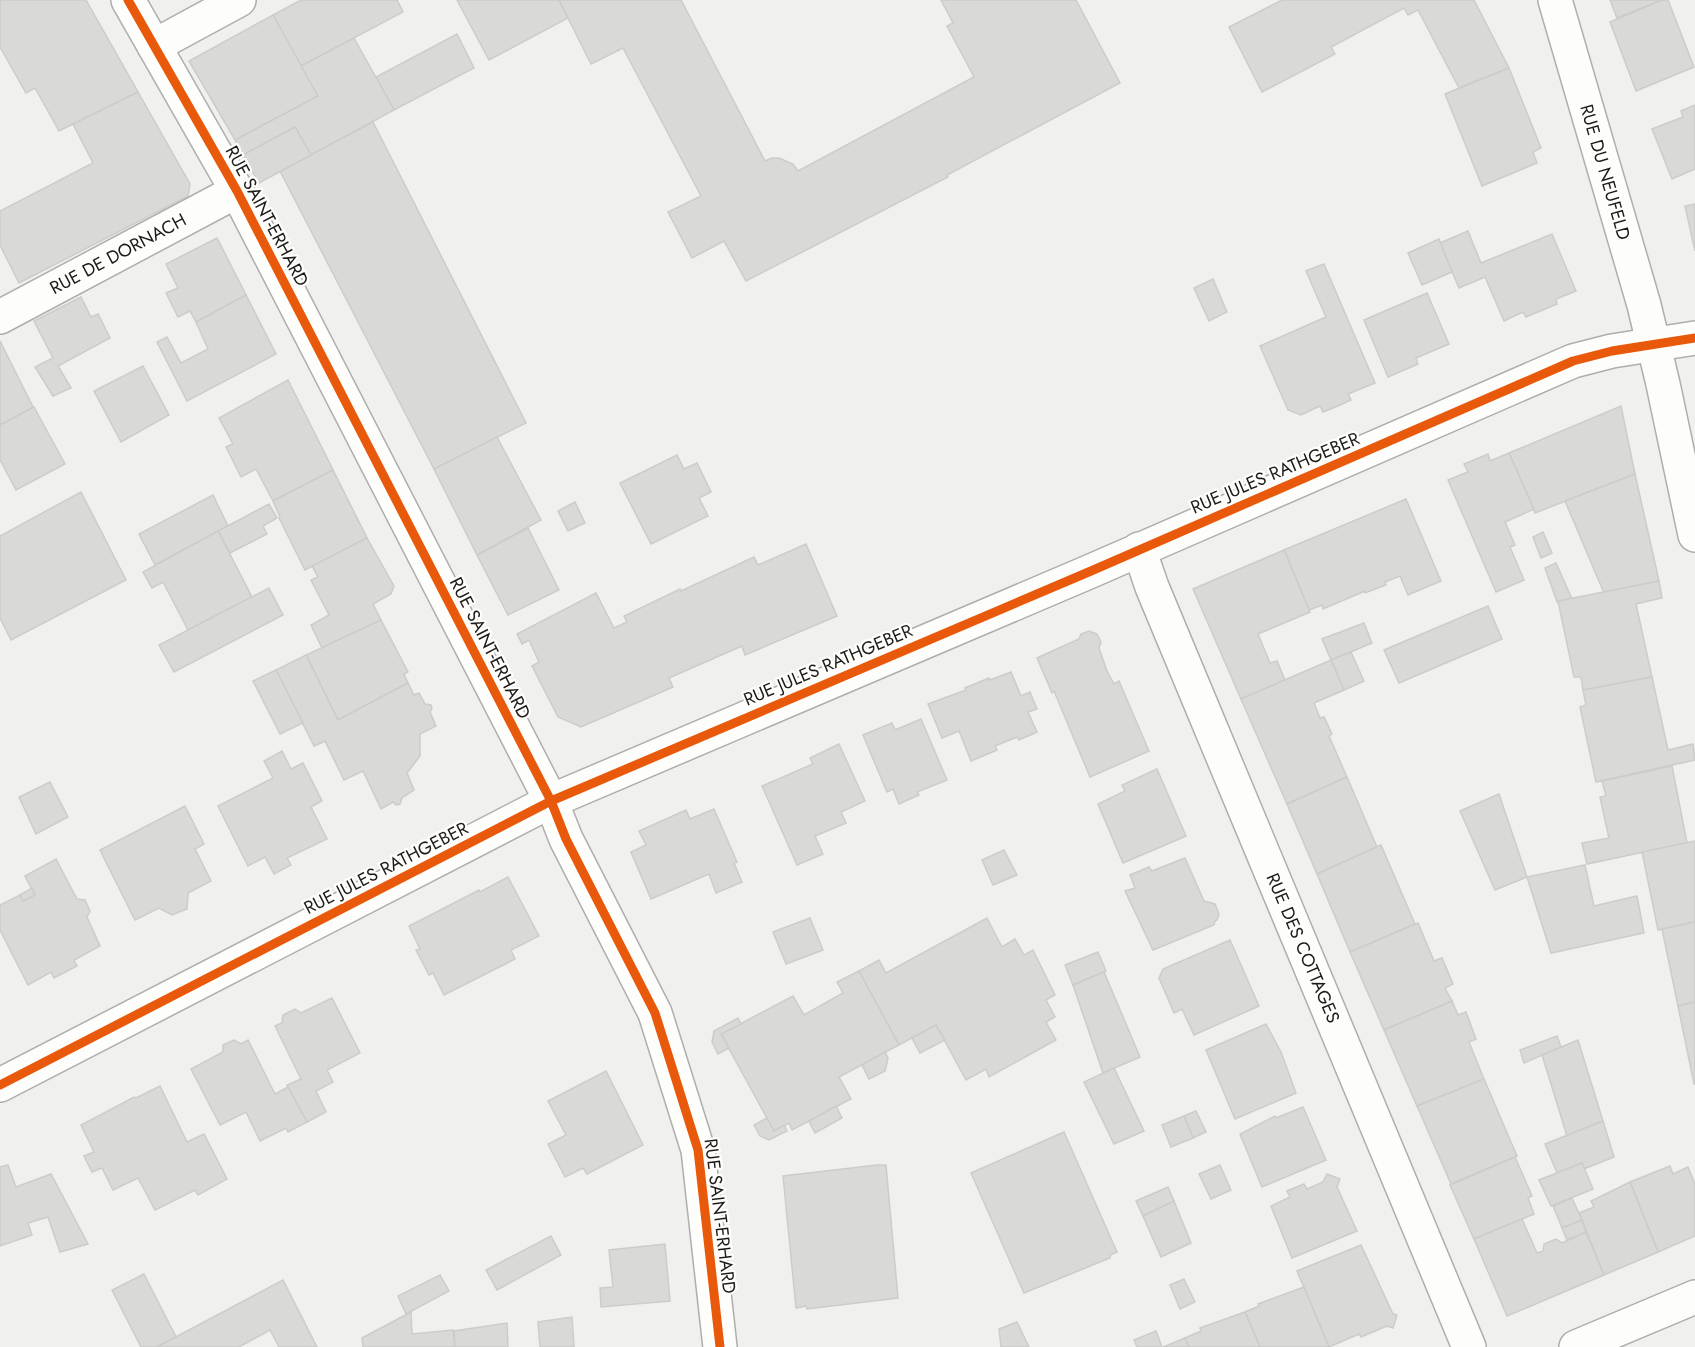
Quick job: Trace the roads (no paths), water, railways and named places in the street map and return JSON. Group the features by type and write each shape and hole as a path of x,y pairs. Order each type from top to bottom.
{"street":[{"name":"RUE SAINT-ERHARD","path":"128,0 237,191 551,801 566,839 655,1013 698,1150 720,1347"},
{"path":"154,46 239,0"},
{"name":"RUE DU NEUFELD","path":"1555,0 1644,305 1695,535"},
{"name":"RUE DE DORNACH","path":"0,317 237,191"},
{"name":"RUE JULES RATHGEBER","path":"3,1077 551,801 1573,361 1612,351 1695,338"},
{"name":"RUE DES COTTAGES","path":"1139,549 1152,587 1469,1347"},
{"path":"1575,1347 1695,1297"}]}
